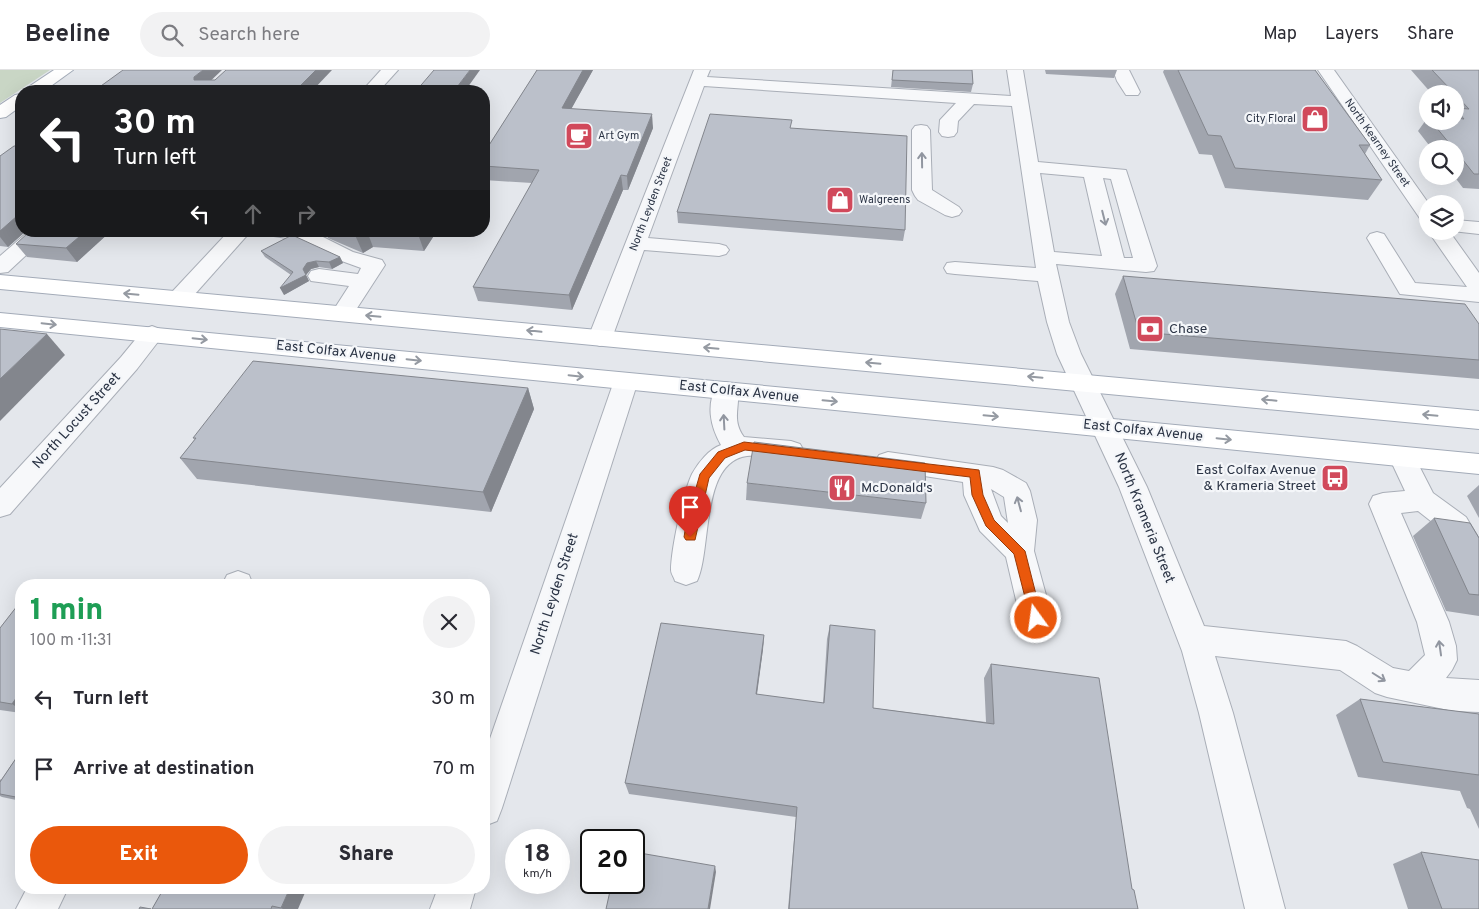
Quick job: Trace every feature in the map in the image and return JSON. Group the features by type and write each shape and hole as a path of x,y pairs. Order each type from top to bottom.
{"main road":[{"path":"42,85 65,70"},
{"path":"0,113 15,103"},
{"path":"0,282 1479,420"},
{"name":"East Colfax Avenue","path":"0,320 1479,464"}],"street":[{"path":"376,85 390,70"},
{"name":"North Krameria Street","path":"1015,70 1046,266 1058,322 1070,354 1133,487 1193,639 1216,713 1265,909"},
{"path":"1122,70 1125,82 1132,92"},
{"name":"North Kearney Street","path":"1326,70 1419,203"},
{"path":"700,76 1021,102"},
{"name":"North Leyden Street","path":"600,338 700,76"},
{"path":"948,132 949,120 969,99"},
{"path":"921,130 923,193 952,210"},
{"path":"955,268 1115,264 1146,266 1119,174 1031,168"},
{"path":"1092,172 1115,264"},
{"path":"1464,227 1479,228"},
{"path":"0,267 35,237"},
{"path":"180,298 236,237"},
{"path":"306,237 346,256 374,265 342,314"},
{"path":"1377,238 1408,289 1479,295"},
{"path":"1444,240 1479,288"},
{"path":"636,243 719,250"},
{"path":"319,276 363,281"},
{"name":"North Locust Street","path":"0,506 129,363 152,334"},
{"name":"North Leyden Street","path":"490,790 626,381"},
{"path":"726,391 724,430 738,448"},
{"path":"686,572 693,519 704,477 722,455 744,446 820,454"},
{"path":"1402,457 1423,500 1456,525 1479,566"},
{"path":"868,460 975,474 978,495 990,523 1019,551 1036,618"},
{"path":"1416,687 1441,660 1440,646 1433,622 1383,504 1423,500"},
{"path":"1193,639 1346,656 1387,682 1453,695 1479,696"},
{"path":"36,909 45,894"},
{"path":"450,909 455,894"}],"green space":[{"path":"0,70 50,70 27,85 15,85 15,93 0,103"}],"building":[{"path":"123,70 203,70 194,77 194,80 215,80 226,70 316,70 301,85 102,85"},
{"path":"434,70 470,70 459,85 421,85"},
{"path":"537,70 583,70 562,108 652,114 627,176 621,175 569,295 473,287 539,170 490,166 490,144"},
{"path":"893,70 972,70 973,84 892,80"},
{"path":"1178,70 1315,70 1370,145 1359,145 1382,180 1235,168 1221,136 1208,135"},
{"path":"1432,70 1479,70 1479,174 1474,174 1464,161 1464,140 1447,140 1438,130 1464,130 1464,109 1469,109 1464,104 1464,85 1446,85"},
{"path":"710,114 792,120 790,128 907,136 905,230 677,212"},
{"path":"14,146 15,218 0,231 0,156"},
{"path":"24,237 79,237 66,248 16,244"},
{"path":"288,237 296,237 340,257 329,262 316,261 307,263 303,269 306,275 280,288 293,272 261,251"},
{"path":"1123,276 1465,304 1479,324 1479,360 1139,332"},
{"path":"0,329 47,334 0,379"},
{"path":"253,361 528,388 483,492 180,458 196,438 193,438"},
{"path":"754,442 925,463 926,503 747,483"},
{"path":"1434,518 1470,523 1479,538 1479,595 1469,594"},
{"path":"15,609 15,700 12,704 0,702 0,628"},
{"path":"661,623 764,635 756,694 824,703 830,625 875,630 873,708 994,724 991,664 1099,678 1132,889 1134,890 1138,909 789,909 797,807 625,783"},
{"path":"1360,699 1479,714 1479,775 1383,762"},
{"path":"15,760 15,797 0,794 0,782"},
{"path":"1421,852 1479,860 1479,909 1442,909"},
{"path":"645,854 715,866 708,909 606,909 609,894 645,894"},
{"path":"161,894 287,894 281,908 272,906 271,909 152,909"}],"place":[{"name":"City Floral","path":"1315,119"},
{"name":"Art Gym","path":"579,136"},
{"name":"Walgreens","path":"840,200"},
{"name":"Chase","path":"1150,329"},
{"name":"East Colfax Avenue & Krameria Street","path":"1335,478"},
{"name":"McDonald's","path":"842,488"}],"route":[{"path":"690,537 704,477 722,455 744,446 945,468 975,474 978,495 990,523 1019,551 1036,618"}]}
